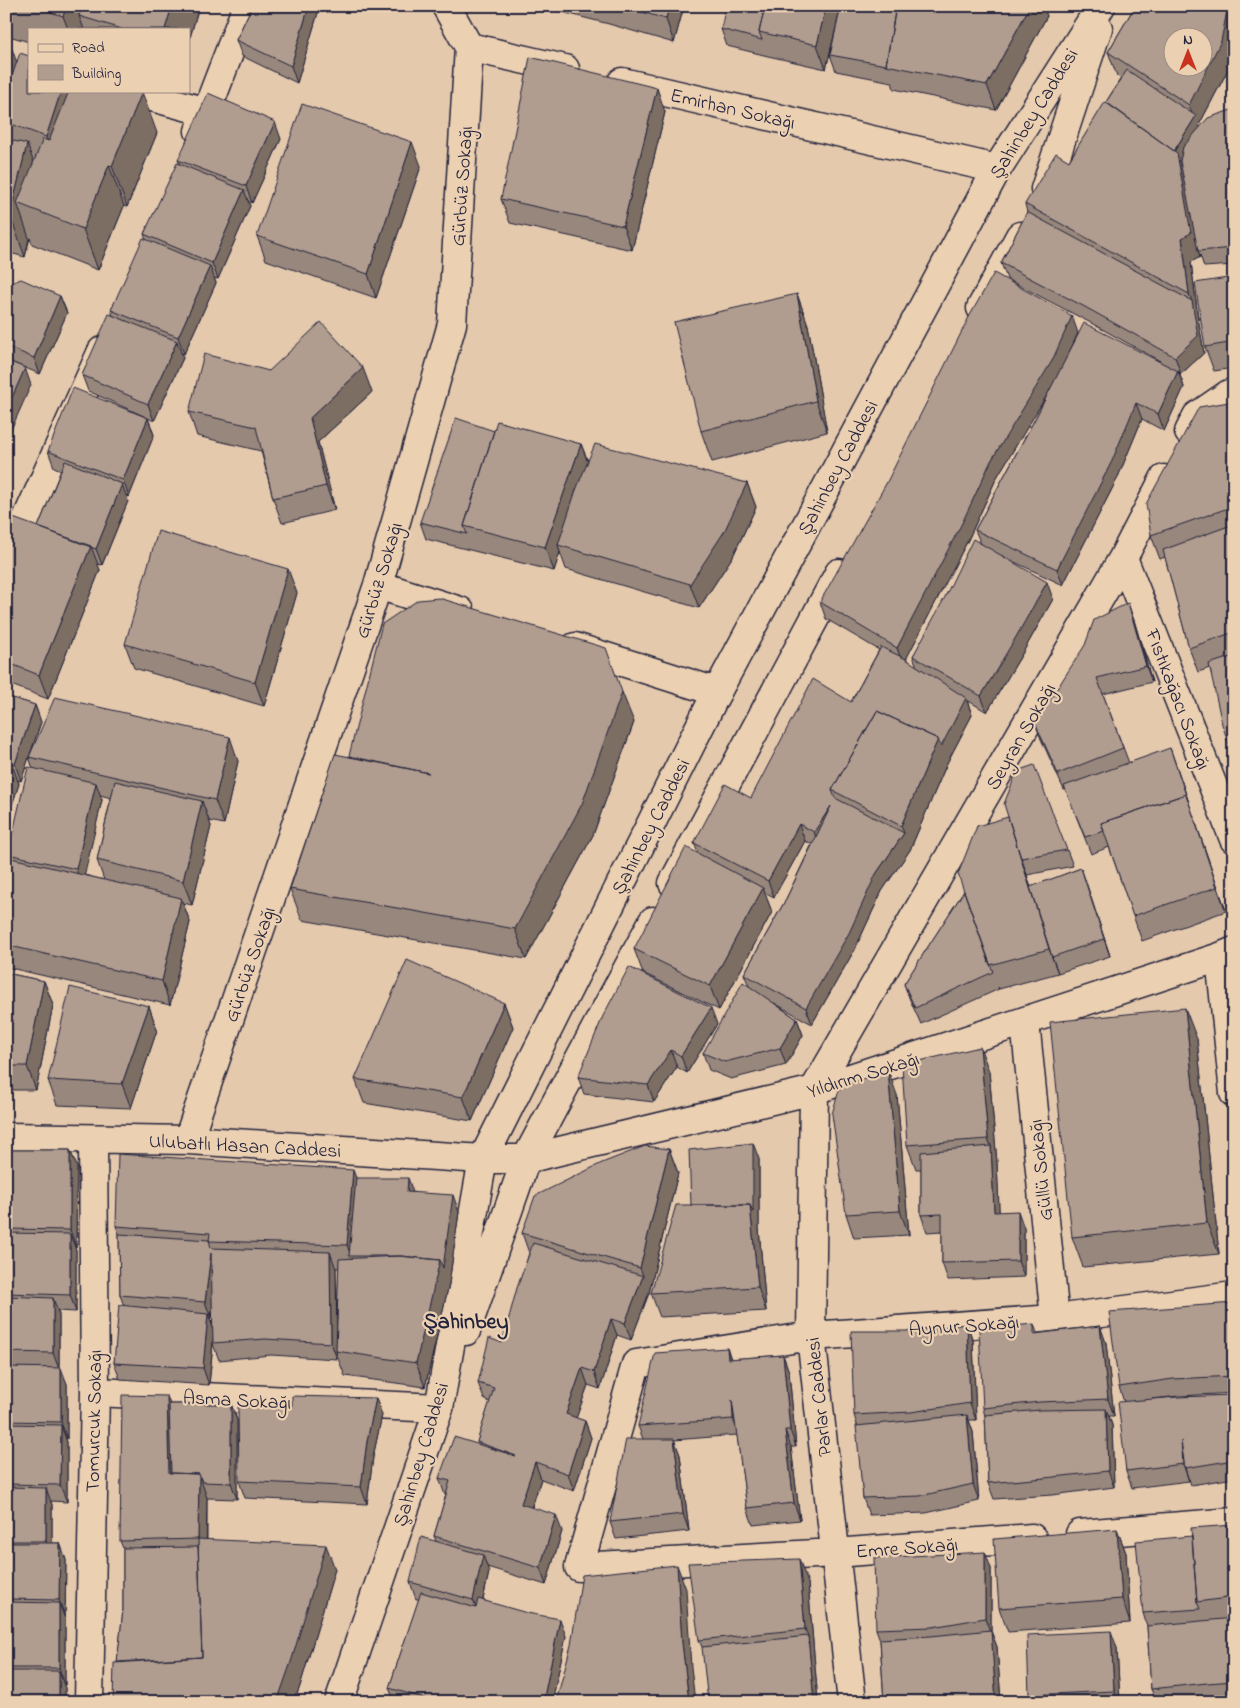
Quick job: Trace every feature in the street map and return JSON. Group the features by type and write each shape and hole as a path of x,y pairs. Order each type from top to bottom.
{"street":[{"path":"187,157 208,112 247,6"},
{"path":"446,6 469,47"},
{"name":"Şahinbey Caddesi","path":"338,1702 439,1408 483,1159 717,692 997,169 1101,6"},
{"path":"968,333 1048,184 1105,6"},
{"name":"Emirhan Sokağı","path":"469,47 997,169"},
{"name":"Gürbüz Sokağı","path":"188,1140 378,585 452,324 469,47"},
{"path":"134,92 208,112"},
{"path":"6,565 111,330"},
{"name":"Seyran Sokağı","path":"814,1090 1123,558 1197,416 1229,394 1234,393"},
{"path":"439,1408 526,1159 850,553"},
{"name":"Fıstıkağacı Sokağı","path":"1123,558 1234,839"},
{"path":"378,585 482,618"},
{"path":"548,638 717,692"},
{"path":"1227,954 1234,1092"},
{"name":"Yıldırım Sokağı","path":"483,1159 526,1159 814,1090 1227,954"},
{"name":"Güllü Sokağı","path":"1025,1022 1055,1319"},
{"name":"Parlar Caddesi","path":"814,1090 811,1336 852,1702"},
{"name":"Ulubatlı Hasan Caddesi","path":"6,1137 93,1140 188,1140 483,1159"},
{"name":"Tomurcuk Sokağı","path":"88,1702 95,1392 93,1140"},
{"name":"Aynur Sokağı","path":"579,1567 636,1364 811,1336 1055,1319 1234,1296"},
{"name":"Asma Sokağı","path":"95,1392 439,1408"},
{"name":"Emre Sokağı","path":"579,1567 835,1553 1234,1522"}],"building":[{"path":"31,6 67,6 63,16"},
{"path":"82,6 172,6 165,28 119,28 79,16"},
{"path":"252,6 309,6 291,66 236,40"},
{"path":"622,6 669,6 666,19"},
{"path":"726,6 765,6 759,32 762,40 721,29"},
{"path":"765,6 826,6 817,45 759,32"},
{"path":"841,6 896,6 886,65 830,55"},
{"path":"896,6 1030,6 987,85 886,65"},
{"path":"1135,6 1217,6 1227,11 1221,41 1212,59 1212,28 1162,28 1162,78 1202,78 1189,105 1108,52"},
{"path":"1217,6 1229,6 1230,19 1227,11"},
{"path":"6,47 12,49 6,69"},
{"path":"20,53 28,56 28,92 61,92 46,137 6,122 6,93"},
{"path":"530,57 657,88 623,226 501,199"},
{"path":"1127,70 1196,116 1174,151 1106,102"},
{"path":"69,92 142,92 112,166 109,165 83,229 17,203 43,139 49,141"},
{"path":"208,93 275,122 246,186 178,160"},
{"path":"1105,102 1177,153 1191,233 1182,238 1189,294 1025,204 1056,153 1069,161"},
{"path":"302,104 412,142 368,274 257,236"},
{"path":"1234,109 1234,248 1198,251 1180,161 1183,147 1208,118"},
{"path":"6,139 27,144 10,215 6,215"},
{"path":"177,163 244,190 212,263 144,234"},
{"path":"1027,212 1192,301 1198,336 1175,357 1001,263"},
{"path":"143,238 210,266 178,337 111,310"},
{"path":"994,273 1072,316 1052,361 991,461 962,523 897,648 820,602 887,482 969,317"},
{"path":"1234,277 1234,342 1205,347 1195,283"},
{"path":"21,279 60,296 34,358 6,346 6,285"},
{"path":"797,294 816,401 701,431 674,322"},
{"path":"109,314 177,341 148,404 82,375"},
{"path":"321,322 363,368 310,418 326,486 273,498 256,427 189,412 204,354 269,371"},
{"path":"1084,323 1178,371 1158,414 1136,403 1112,461 1057,569 975,530"},
{"path":"6,360 25,368 6,411"},
{"path":"73,388 148,418 123,480 48,451"},
{"path":"1229,402 1234,416 1234,506 1151,535 1146,504 1199,407"},
{"path":"456,418 494,431 464,526 467,534 420,522"},
{"path":"497,421 581,444 545,547 464,526"},
{"path":"595,444 747,483 724,532 690,584 558,545 576,490"},
{"path":"65,461 122,484 96,549 38,527"},
{"path":"13,518 91,546 39,675 6,662 6,535"},
{"path":"1234,524 1234,632 1189,648 1163,550"},
{"path":"158,531 288,569 255,682 125,644"},
{"path":"973,539 1047,582 981,696 913,656 944,599"},
{"path":"439,598 606,648 622,692 582,804 515,929 290,889 335,754 429,773 349,756 382,624 418,600"},
{"path":"1128,603 1146,666 1097,678 1123,748 1058,774 1035,723 1085,645 1094,620"},
{"path":"881,647 906,659 966,698 941,747 938,739 877,711 832,790 835,798 904,833 876,874 849,933 806,1008 744,974 785,901 831,806 814,832 799,824 768,881 694,843 725,784 751,798 813,679 851,702"},
{"path":"1234,656 1234,760 1222,724 1209,664"},
{"path":"6,696 35,705 15,764 6,761"},
{"path":"55,697 230,737 215,800 29,757"},
{"path":"877,711 938,739 901,826 832,790"},
{"path":"1170,748 1186,794 1101,823 1104,831 1085,837 1064,786"},
{"path":"6,765 13,767 6,788"},
{"path":"1034,765 1067,850 1021,858 1004,804 1017,771"},
{"path":"28,767 96,783 76,869 8,854"},
{"path":"115,781 202,801 183,881 97,860"},
{"path":"1186,794 1217,887 1133,916 1101,823"},
{"path":"1008,817 1049,949 990,965 958,874 977,826"},
{"path":"686,847 763,888 710,986 634,949"},
{"path":"7,857 181,898 162,981 6,945"},
{"path":"1081,868 1104,939 1052,957 1030,887"},
{"path":"964,891 993,972 915,1008 904,984"},
{"path":"407,960 504,1003 463,1097 355,1079"},
{"path":"629,967 711,1008 681,1056 671,1050 648,1085 578,1077 603,1016"},
{"path":"6,973 44,981 27,1066 6,1066"},
{"path":"743,982 797,1019 780,1048 725,1062 703,1053"},
{"path":"70,987 149,1006 122,1084 48,1080"},
{"path":"1185,1008 1207,1223 1072,1237 1050,1022"},
{"path":"980,1047 988,1139 907,1145 902,1065"},
{"path":"888,1070 900,1211 846,1214 832,1114 840,1087"},
{"path":"753,1143 753,1212 750,1205 691,1205 689,1150"},
{"path":"645,1146 669,1149 640,1268 522,1233 535,1196 602,1163"},
{"path":"991,1146 994,1212 1018,1211 1018,1261 942,1263 942,1214 921,1215 921,1152"},
{"path":"6,1150 70,1150 70,1230 6,1229"},
{"path":"118,1154 353,1170 347,1245 209,1241 210,1233 116,1226"},
{"path":"356,1178 408,1178 407,1192 453,1195 443,1268 440,1260 402,1256 349,1256"},
{"path":"676,1205 750,1205 758,1287 651,1293"},
{"path":"6,1233 70,1234 70,1295 6,1293"},
{"path":"119,1234 209,1240 211,1248 330,1252 331,1343 265,1339 213,1343 211,1253 205,1302 120,1295"},
{"path":"533,1243 643,1276 625,1323 611,1319 594,1372 582,1368 566,1414 585,1421 568,1474 535,1462 521,1504 556,1515 540,1568 434,1536 450,1481 439,1478 454,1437 516,1456 477,1442 494,1388 478,1383 489,1338 502,1343 517,1288"},
{"path":"399,1256 440,1260 416,1363 336,1351 339,1259"},
{"path":"6,1296 53,1298 53,1353 6,1352"},
{"path":"1234,1303 1234,1376 1173,1379 1119,1387 1109,1312"},
{"path":"119,1305 208,1314 203,1368 114,1363"},
{"path":"967,1324 970,1403 911,1412 854,1415 851,1331 907,1331"},
{"path":"1034,1324 1034,1334 1100,1326 1108,1399 1040,1402 983,1408 979,1329"},
{"path":"727,1348 728,1359 783,1355 790,1430 785,1430 794,1503 747,1508 732,1400 733,1419 638,1426 655,1353"},
{"path":"6,1367 61,1368 61,1422 6,1421"},
{"path":"122,1395 167,1396 169,1473 199,1474 198,1539 120,1541"},
{"path":"1234,1395 1234,1460 1185,1468 1181,1441 1183,1464 1126,1471 1118,1402"},
{"path":"292,1396 376,1398 367,1441 361,1487 239,1481 238,1407 292,1406"},
{"path":"169,1404 231,1404 231,1483 202,1482 199,1474 171,1473"},
{"path":"1106,1409 1108,1471 988,1483 985,1415 1040,1410"},
{"path":"967,1415 973,1484 920,1496 863,1498 856,1426"},
{"path":"6,1424 61,1425 60,1485 6,1484"},
{"path":"626,1439 674,1439 683,1514 610,1522"},
{"path":"6,1487 46,1488 46,1541 6,1541"},
{"path":"1234,1525 1234,1597 1197,1602 1191,1528"},
{"path":"1117,1529 1122,1599 999,1608 994,1539"},
{"path":"1192,1536 1197,1602 1200,1609 1143,1613 1136,1541"},
{"path":"421,1537 483,1555 473,1600 410,1582"},
{"path":"198,1539 326,1545 277,1702 113,1702 114,1663 202,1657"},
{"path":"6,1543 60,1543 59,1600 6,1599"},
{"path":"198,1547 202,1657 117,1662 123,1610 123,1548"},
{"path":"985,1552 985,1618 932,1627 876,1629 874,1558"},
{"path":"799,1559 805,1629 699,1640 688,1563"},
{"path":"677,1565 682,1643 689,1702 556,1702 571,1645 582,1575"},
{"path":"421,1592 476,1608 478,1599 527,1613 560,1619 543,1702 437,1702 389,1688"},
{"path":"6,1602 59,1603 59,1668 6,1668"},
{"path":"1234,1618 1234,1681 1151,1689 1147,1626"},
{"path":"991,1630 996,1702 884,1702 880,1639"},
{"path":"1111,1631 1114,1691 1029,1695 1027,1635"},
{"path":"808,1636 814,1702 708,1702 702,1647"},
{"path":"6,1671 59,1671 59,1702 6,1702"}],"district":[{"name":"Şahinbey","path":"466,1320"}]}
